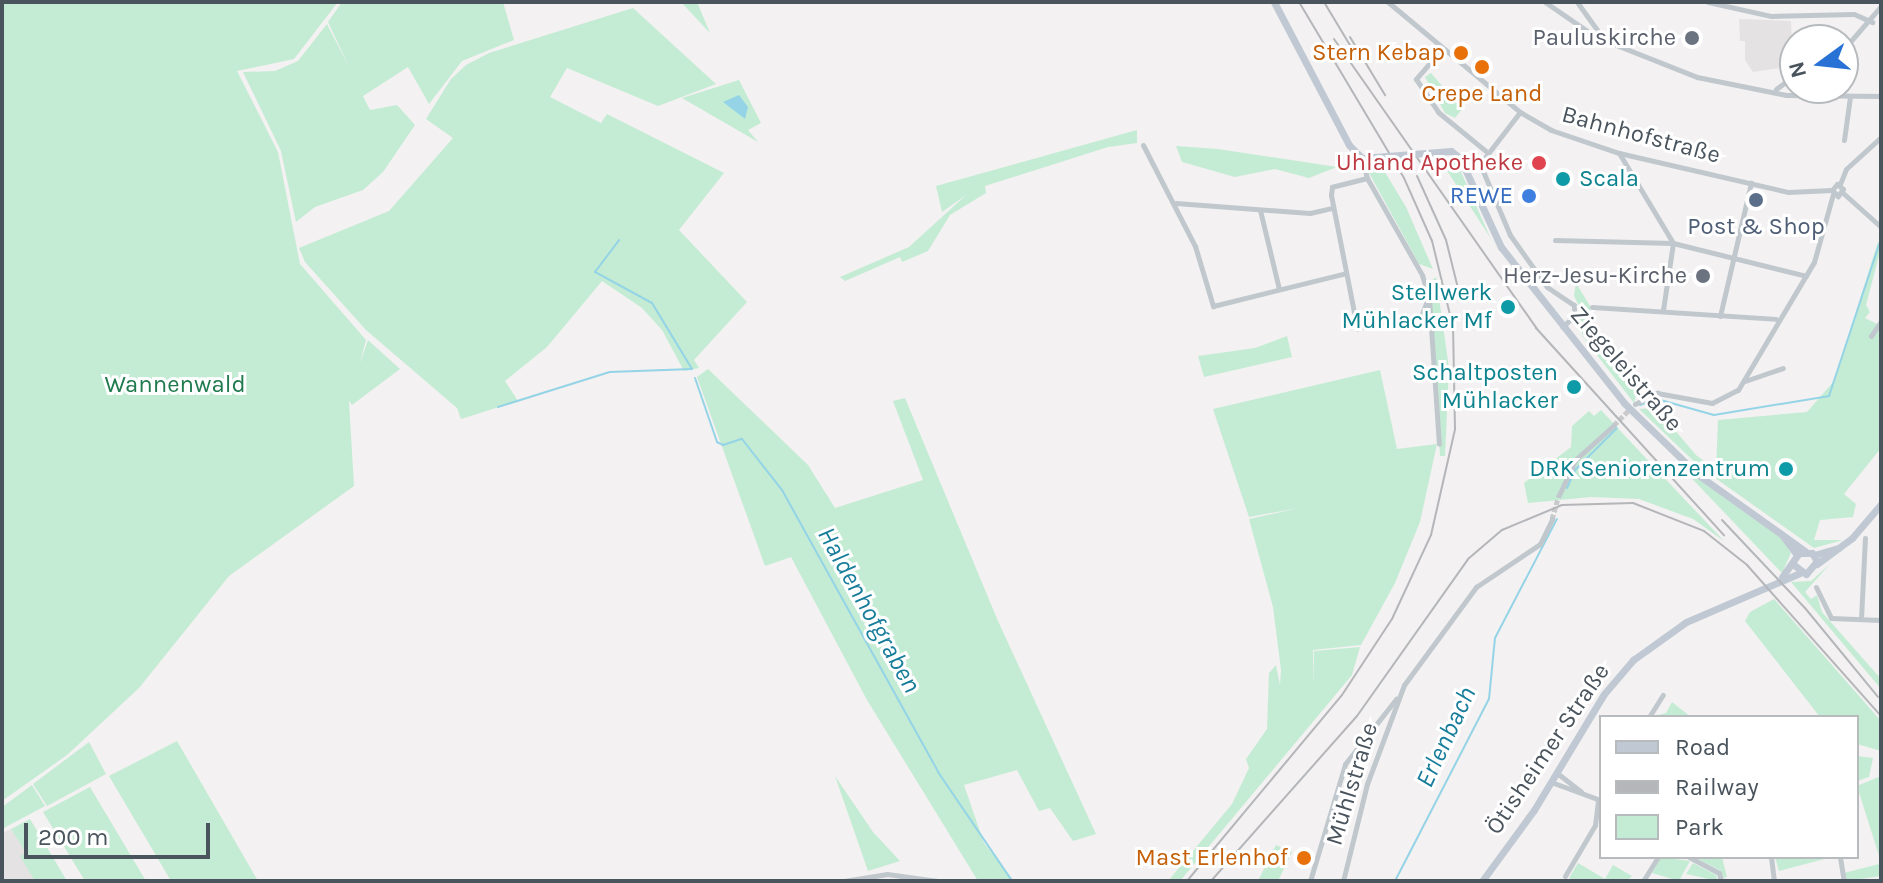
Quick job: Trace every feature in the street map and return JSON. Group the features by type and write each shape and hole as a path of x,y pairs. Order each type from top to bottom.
{"street":[{"path":"1274,2 1349,145 1362,158 1367,178 1422,275 1429,298 1439,444"},
{"name":"Bahnhofstraße","path":"1388,2 1520,112 1551,130 1619,153 1751,183 1802,193 1832,192 1844,188"},
{"path":"1545,2 1603,38 1674,70 1740,87 1779,91"},
{"path":"1577,2 1603,38"},
{"path":"1708,2 1783,16 1854,14 1872,22"},
{"path":"1859,35 1872,22 1881,6"},
{"path":"1442,49 1416,79 1438,112 1487,152"},
{"path":"1859,97 1881,96"},
{"path":"1844,140 1849,104"},
{"path":"1520,112 1487,152 1481,167 1506,230 1547,287 1574,305 1574,316 1562,328"},
{"path":"1844,188 1849,166 1881,137"},
{"path":"1143,145 1195,246 1213,306 1346,273"},
{"name":"Ziegeleistraße","path":"1362,158 1433,149 1456,153 1494,235 1562,328 1663,444 1713,487 1781,534 1801,553 1816,559"},
{"path":"1619,153 1673,243 1663,310"},
{"path":"1367,178 1332,187 1332,208 1357,328 1421,316 1429,298"},
{"path":"1720,316 1751,183"},
{"path":"1635,404 1657,393 1712,403 1728,398 1745,381 1776,319 1806,276 1832,192 1844,188"},
{"path":"1844,188 1881,227"},
{"path":"1175,203 1260,210 1332,208"},
{"path":"1260,210 1279,289"},
{"path":"1555,240 1673,243 1806,276"},
{"path":"1592,307 1776,319"},
{"path":"1871,336 1881,321"},
{"path":"1745,381 1783,368"},
{"path":"1559,495 1575,460 1614,425"},
{"path":"1816,559 1844,546 1881,504"},
{"path":"1310,881 1345,764 1397,698 1476,587 1540,544 1552,519"},
{"path":"1861,619 1865,538"},
{"path":"1781,579 1801,553"},
{"name":"Ötisheimer Straße","path":"1482,881 1557,773 1592,712 1633,660 1673,628 1781,579 1812,572 1816,559"},
{"path":"1794,565 1800,573"},
{"path":"1816,587 1831,618 1881,620"},
{"path":"1650,715 1663,695"},
{"name":"Mühlstraße","path":"1343,881 1397,698"},
{"path":"1557,773 1582,793"},
{"path":"1551,782 1599,800"},
{"path":"1565,876 1599,813"},
{"path":"1643,881 1657,859"},
{"path":"1693,859 1719,873 1721,881"},
{"path":"1771,859 1774,881"},
{"path":"1840,859 1844,881"},
{"path":"844,881 887,874 938,881"}],"shaded area":[{"path":"1739,19 1791,21 1791,24 1779,24 1779,68 1753,72 1745,60 1745,41 1740,41"},
{"path":"11,829 27,854 21,857 35,881 2,881 2,833"}],"green space":[{"name":"Wannenwald","path":"2,2 338,2 294,59 237,71 278,152 300,264 366,340 360,363 368,340 400,369 352,405 349,401 354,486 229,576 139,688 67,755 2,801"},
{"path":"342,2 503,2 514,40 462,61 429,104 408,67 363,96 370,110 397,105 415,125 383,172 363,190 315,207 296,222 281,151 243,72 275,71 298,61 327,24 350,69 328,22"},
{"path":"681,2 697,2 710,33"},
{"path":"633,8 716,84 658,106 567,68 550,97 601,123 607,114 724,173 679,230 747,302 694,360 699,368 684,371 662,330 642,308 602,281 547,347 505,381 518,401 461,419 457,408 366,330 305,262 299,248 389,211 453,138 426,119 451,79 466,65 489,53"},
{"path":"1431,73 1462,109 1455,118 1445,113 1425,77"},
{"path":"739,80 761,123 748,130 758,142 682,98"},
{"path":"1137,130 1137,143 1108,147 985,186 986,193 950,215 928,251 902,262 900,257 845,281 840,277 909,247 966,195 942,212 936,186"},
{"path":"1176,146 1218,149 1337,167 1309,178 1275,169 1235,177 1182,162"},
{"path":"1437,155 1457,163 1490,237 1513,273"},
{"path":"1380,164 1406,207 1433,269 1419,264 1368,171"},
{"path":"1878,242 1881,248 1866,305 1870,312 1865,318 1881,326 1881,448 1844,494 1856,504 1853,517 1820,520 1814,540 1843,540 1814,548 1701,468 1639,409 1656,408 1696,455 1716,470 1718,420 1807,412 1834,381"},
{"path":"1436,277 1449,368 1445,456 1440,456 1429,283"},
{"path":"1576,283 1590,306 1593,344 1576,328 1581,310 1574,296"},
{"path":"1580,333 1594,348 1597,338 1597,353 1611,353 1613,370 1620,369 1620,377 1637,392 1634,403"},
{"path":"1287,336 1292,357 1204,377 1198,356 1255,348"},
{"path":"708,369 808,465 835,508 923,480 893,401 905,398 998,621 1096,834 1073,841 1050,808 1039,811 1017,770 964,785 984,843 1014,881 978,881 867,700 791,557 765,566 697,377"},
{"path":"1380,370 1397,449 1437,444 1420,522 1395,583 1361,645 1313,650 1313,686 1314,651 1360,647 1352,675 1180,881 1168,881 1232,804 1249,768 1246,759 1267,729 1269,673 1276,665 1280,685 1273,607 1249,519 1299,508 1249,517 1213,409"},
{"path":"1601,410 1724,541 1693,519 1639,499 1591,497 1528,503 1524,483 1571,447 1572,426 1589,411 1594,416"},
{"path":"1679,465 1782,539 1791,553 1782,573"},
{"path":"1830,564 1805,592 1811,599 1817,595 1822,612 1881,679 1881,689 1791,582 1811,581"},
{"path":"1774,599 1881,721 1881,751 1859,745 1859,715 1818,715 1745,621 1750,612"},
{"path":"1672,702 1688,715 1659,715 1666,713"},
{"path":"177,741 258,881 171,881 109,776"},
{"path":"89,742 106,774 47,806 33,784"},
{"path":"1859,756 1873,758 1869,777 1859,780"},
{"path":"835,776 873,832 900,861 868,871"},
{"path":"1881,776 1881,862 1859,792 1859,785"},
{"path":"32,785 45,806 2,829 2,807"},
{"path":"90,787 146,881 85,881 43,812"},
{"path":"30,819 67,881 35,881 20,856 26,853 11,829"},
{"path":"1276,845 1292,852 1278,881 1258,881"},
{"path":"1660,859 1690,861 1679,881 1652,873"},
{"path":"1698,859 1722,859 1727,877 1723,878 1721,871"},
{"path":"1776,859 1824,859 1779,871"},
{"path":"1578,863 1605,879 1613,865 1632,876 1627,881 1574,881 1569,878"},
{"path":"1693,863 1716,875 1718,881 1686,874"},
{"path":"1879,864 1881,876 1846,881 1844,873"}],"water":[{"path":"739,95 748,107 745,119 723,102"}],"waterway":[{"name":"Erlenbach","path":"1640,405 1657,399 1714,415 1829,396 1881,239"},
{"path":"498,407 610,372 692,369 652,303 595,272 619,240"},
{"name":"Haldenhofgraben","path":"695,378 717,442 723,445 742,439 782,490 938,772 1012,881"},
{"name":"Erlenbach","path":"1567,488 1575,470 1617,428"},
{"name":"Erlenbach","path":"1395,881 1489,699 1495,638 1557,519"}],"tunnel":[{"path":"1614,425 1632,407"},
{"path":"1552,519 1559,495"}],"railway":[{"path":"1187,881 1342,695 1392,619 1431,535 1455,429 1453,327 1432,241 1404,178 1299,2"},
{"path":"1324,2 1351,47"},
{"path":"1350,37 1385,95"},
{"path":"1334,39 1536,328 1724,535"},
{"path":"1417,176 1446,240 1459,292"},
{"path":"1211,881 1357,716 1468,559 1502,530 1562,505 1633,503 1704,531 1747,565 1881,716"},
{"path":"1722,520 1805,608 1878,697"}],"place":[{"name":"Pauluskirche","path":"1692,38"},
{"name":"Stern Kebap","path":"1461,53"},
{"name":"Crepe Land","path":"1482,67"},
{"name":"Uhland Apotheke","path":"1539,163"},
{"name":"Scala","path":"1563,179"},
{"name":"REWE","path":"1529,196"},
{"name":"Post & Shop","path":"1756,200"},
{"name":"Herz-Jesu-Kirche","path":"1703,276"},
{"name":"Stellwerk Mühlacker Mf","path":"1508,307"},
{"name":"Schaltposten Mühlacker","path":"1574,387"},
{"name":"DRK Seniorenzentrum","path":"1786,469"},
{"name":"Mast Erlenhof","path":"1304,858"}]}
